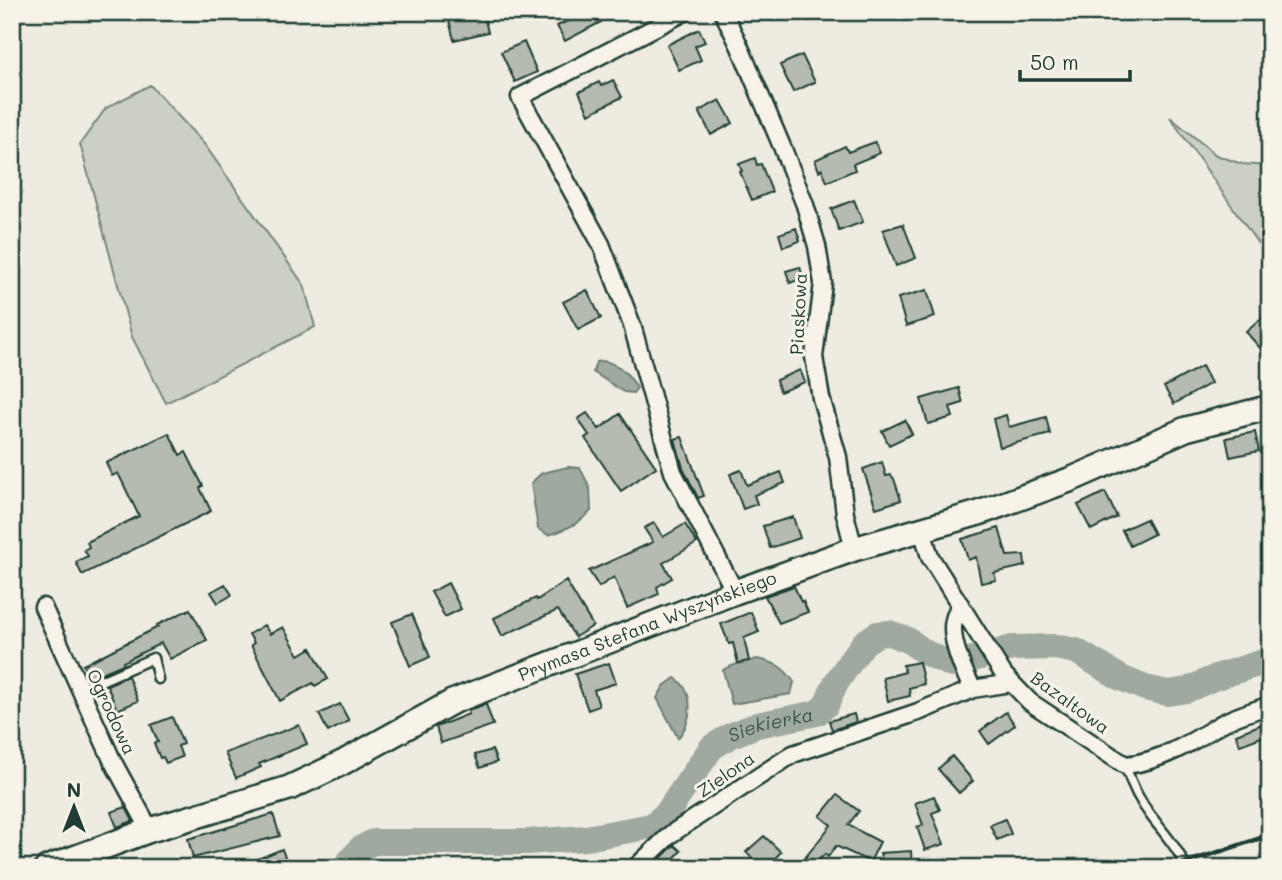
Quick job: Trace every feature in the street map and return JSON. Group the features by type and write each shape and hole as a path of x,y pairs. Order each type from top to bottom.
{"main road":[{"name":"Prymasa Stefana Wyszyńskiego","path":"47,868 150,830 289,788 342,763 452,702 735,592 854,549 979,513 1075,478 1186,429 1264,408"}],"street":[{"path":"685,12 520,97 600,244 632,325 673,472 735,592"},
{"name":"Piaskowa","path":"723,12 779,138 805,205 817,246 823,283 814,357 821,398 838,457 845,514 854,549"},
{"name":"Bazaltowa","path":"922,530 930,557 1007,679 1030,702 1125,765"},
{"path":"960,604 953,629 964,673 973,689"},
{"name":"Ogrodowa","path":"43,607 113,762 150,830"},
{"name":"Zielona","path":"635,868 671,834 793,754 1007,679"},
{"path":"1125,765 1143,764 1209,733 1221,724 1270,705"}],"lane":[{"path":"80,690 153,658 158,679"},
{"path":"1125,765 1131,783 1148,813 1172,844 1186,868"}],"shaded area":[{"path":"150,85 204,144 304,285 315,327 166,403 132,337 80,144 106,108"},
{"path":"1170,117 1216,155 1242,164 1270,166 1270,261"},
{"path":"603,361 619,367 627,374 637,388 633,393 624,392 593,372 596,362"},
{"path":"568,467 580,468 590,488 591,511 571,526 548,535 538,529 531,483 542,473"},
{"path":"757,659 774,664 787,672 794,682 791,694 732,704 723,670"},
{"path":"675,678 686,690 690,706 687,723 678,738 657,698 664,686"}],"building":[{"path":"468,12 483,12 488,32 454,40 449,20"},
{"path":"573,12 595,12 601,22 565,41 557,26 575,18"},
{"path":"699,29 705,42 695,46 701,60 679,70 667,45"},
{"path":"524,42 537,72 515,82 501,52"},
{"path":"802,55 815,82 793,92 780,65"},
{"path":"613,80 622,97 589,114 579,92 599,82 601,86"},
{"path":"720,100 733,123 711,135 699,111"},
{"path":"875,142 880,153 853,164 855,170 827,182 822,169 819,171 815,160 845,146 848,152"},
{"path":"755,158 757,165 761,164 772,192 752,200 739,164"},
{"path":"854,200 863,222 839,231 831,209"},
{"path":"903,224 916,258 896,266 883,230"},
{"path":"796,228 800,241 783,247 779,234"},
{"path":"800,267 803,278 790,283 786,271"},
{"path":"587,290 601,318 578,330 563,302"},
{"path":"927,290 935,317 906,326 898,298"},
{"path":"1270,311 1270,359 1246,332"},
{"path":"1202,366 1211,383 1174,404 1164,387"},
{"path":"800,370 805,382 780,392 776,380"},
{"path":"959,388 963,403 950,407 953,417 928,424 921,399"},
{"path":"587,413 599,429 620,414 656,467 621,491 585,438 589,435 578,419"},
{"path":"1006,415 1009,427 1046,417 1050,434 1000,447 993,419"},
{"path":"905,420 912,434 889,445 882,431"},
{"path":"1255,432 1259,451 1230,457 1226,438"},
{"path":"169,433 180,455 186,452 203,486 200,488 211,511 82,575 76,562 88,556 84,550 89,547 87,542 139,516 118,473 112,476 106,463"},
{"path":"682,437 704,496 698,498 683,468 675,439"},
{"path":"882,462 886,476 891,475 894,479 901,500 876,508 863,469"},
{"path":"741,470 747,485 781,472 785,483 754,495 757,504 743,509 730,474"},
{"path":"1105,492 1117,517 1091,530 1078,505"},
{"path":"793,517 800,538 770,548 763,526"},
{"path":"1146,519 1154,534 1130,546 1122,530"},
{"path":"654,523 663,537 685,524 697,543 663,563 672,578 657,587 659,594 627,608 614,577 599,587 589,571 653,542 644,528"},
{"path":"999,528 1007,556 1024,555 1025,566 994,573 996,580 981,583 976,557 968,560 962,539"},
{"path":"566,581 593,626 575,637 558,610 502,636 494,618 536,598 537,600"},
{"path":"448,583 461,609 445,617 431,592"},
{"path":"225,584 232,595 218,603 211,592"},
{"path":"794,586 808,612 779,623 765,596"},
{"path":"190,609 207,640 170,659 161,643 90,678 83,665"},
{"path":"751,612 759,632 744,638 749,661 738,663 733,643 729,644 721,624"},
{"path":"412,614 430,657 410,666 392,622"},
{"path":"264,625 270,634 283,627 299,655 311,648 328,679 315,686 313,683 280,701 251,645 254,643 249,634"},
{"path":"919,662 924,684 909,688 910,696 888,701 883,678 905,672 903,665"},
{"path":"609,663 616,683 594,690 599,706 588,710 575,674"},
{"path":"128,676 138,701 117,710 107,685"},
{"path":"340,704 349,721 328,732 319,714"},
{"path":"486,704 493,725 441,743 436,727"},
{"path":"1006,712 1015,725 989,744 980,731"},
{"path":"854,714 856,722 832,730 829,721"},
{"path":"172,717 183,744 178,746 182,757 166,763 163,757 160,758 154,743 158,742 151,725"},
{"path":"1270,721 1270,734 1240,745 1236,734"},
{"path":"299,725 307,744 259,764 261,767 236,778 225,753"},
{"path":"492,750 497,762 480,768 475,755"},
{"path":"952,756 973,781 959,793 938,769"},
{"path":"837,795 859,811 848,825 880,842 870,862 836,846 828,857 825,854 811,868 797,868 831,825 820,816"},
{"path":"934,796 940,810 932,813 944,844 925,850 917,827 923,825 915,803"},
{"path":"126,807 133,821 117,827 111,812"},
{"path":"273,814 280,836 193,858 188,839"},
{"path":"1005,819 1011,834 997,840 990,825"},
{"path":"764,836 781,852 765,868 761,868 746,852"},
{"path":"674,845 681,851 665,868 660,868 655,864"},
{"path":"282,849 286,860 280,862 282,868 235,868"},
{"path":"911,851 912,868 884,868 880,853"}],"waterway":[{"name":"Siekierka","path":"344,868 360,849 373,842 526,842 586,838 652,826 667,813 712,747 757,725 817,713 826,705 836,683 864,643 877,634 889,633 908,640 926,653 952,665 1012,648 1055,647 1076,651 1121,678 1145,688 1168,693 1187,690 1216,677 1270,660"}],"railway":[{"path":"1170,868 1270,835"}]}
